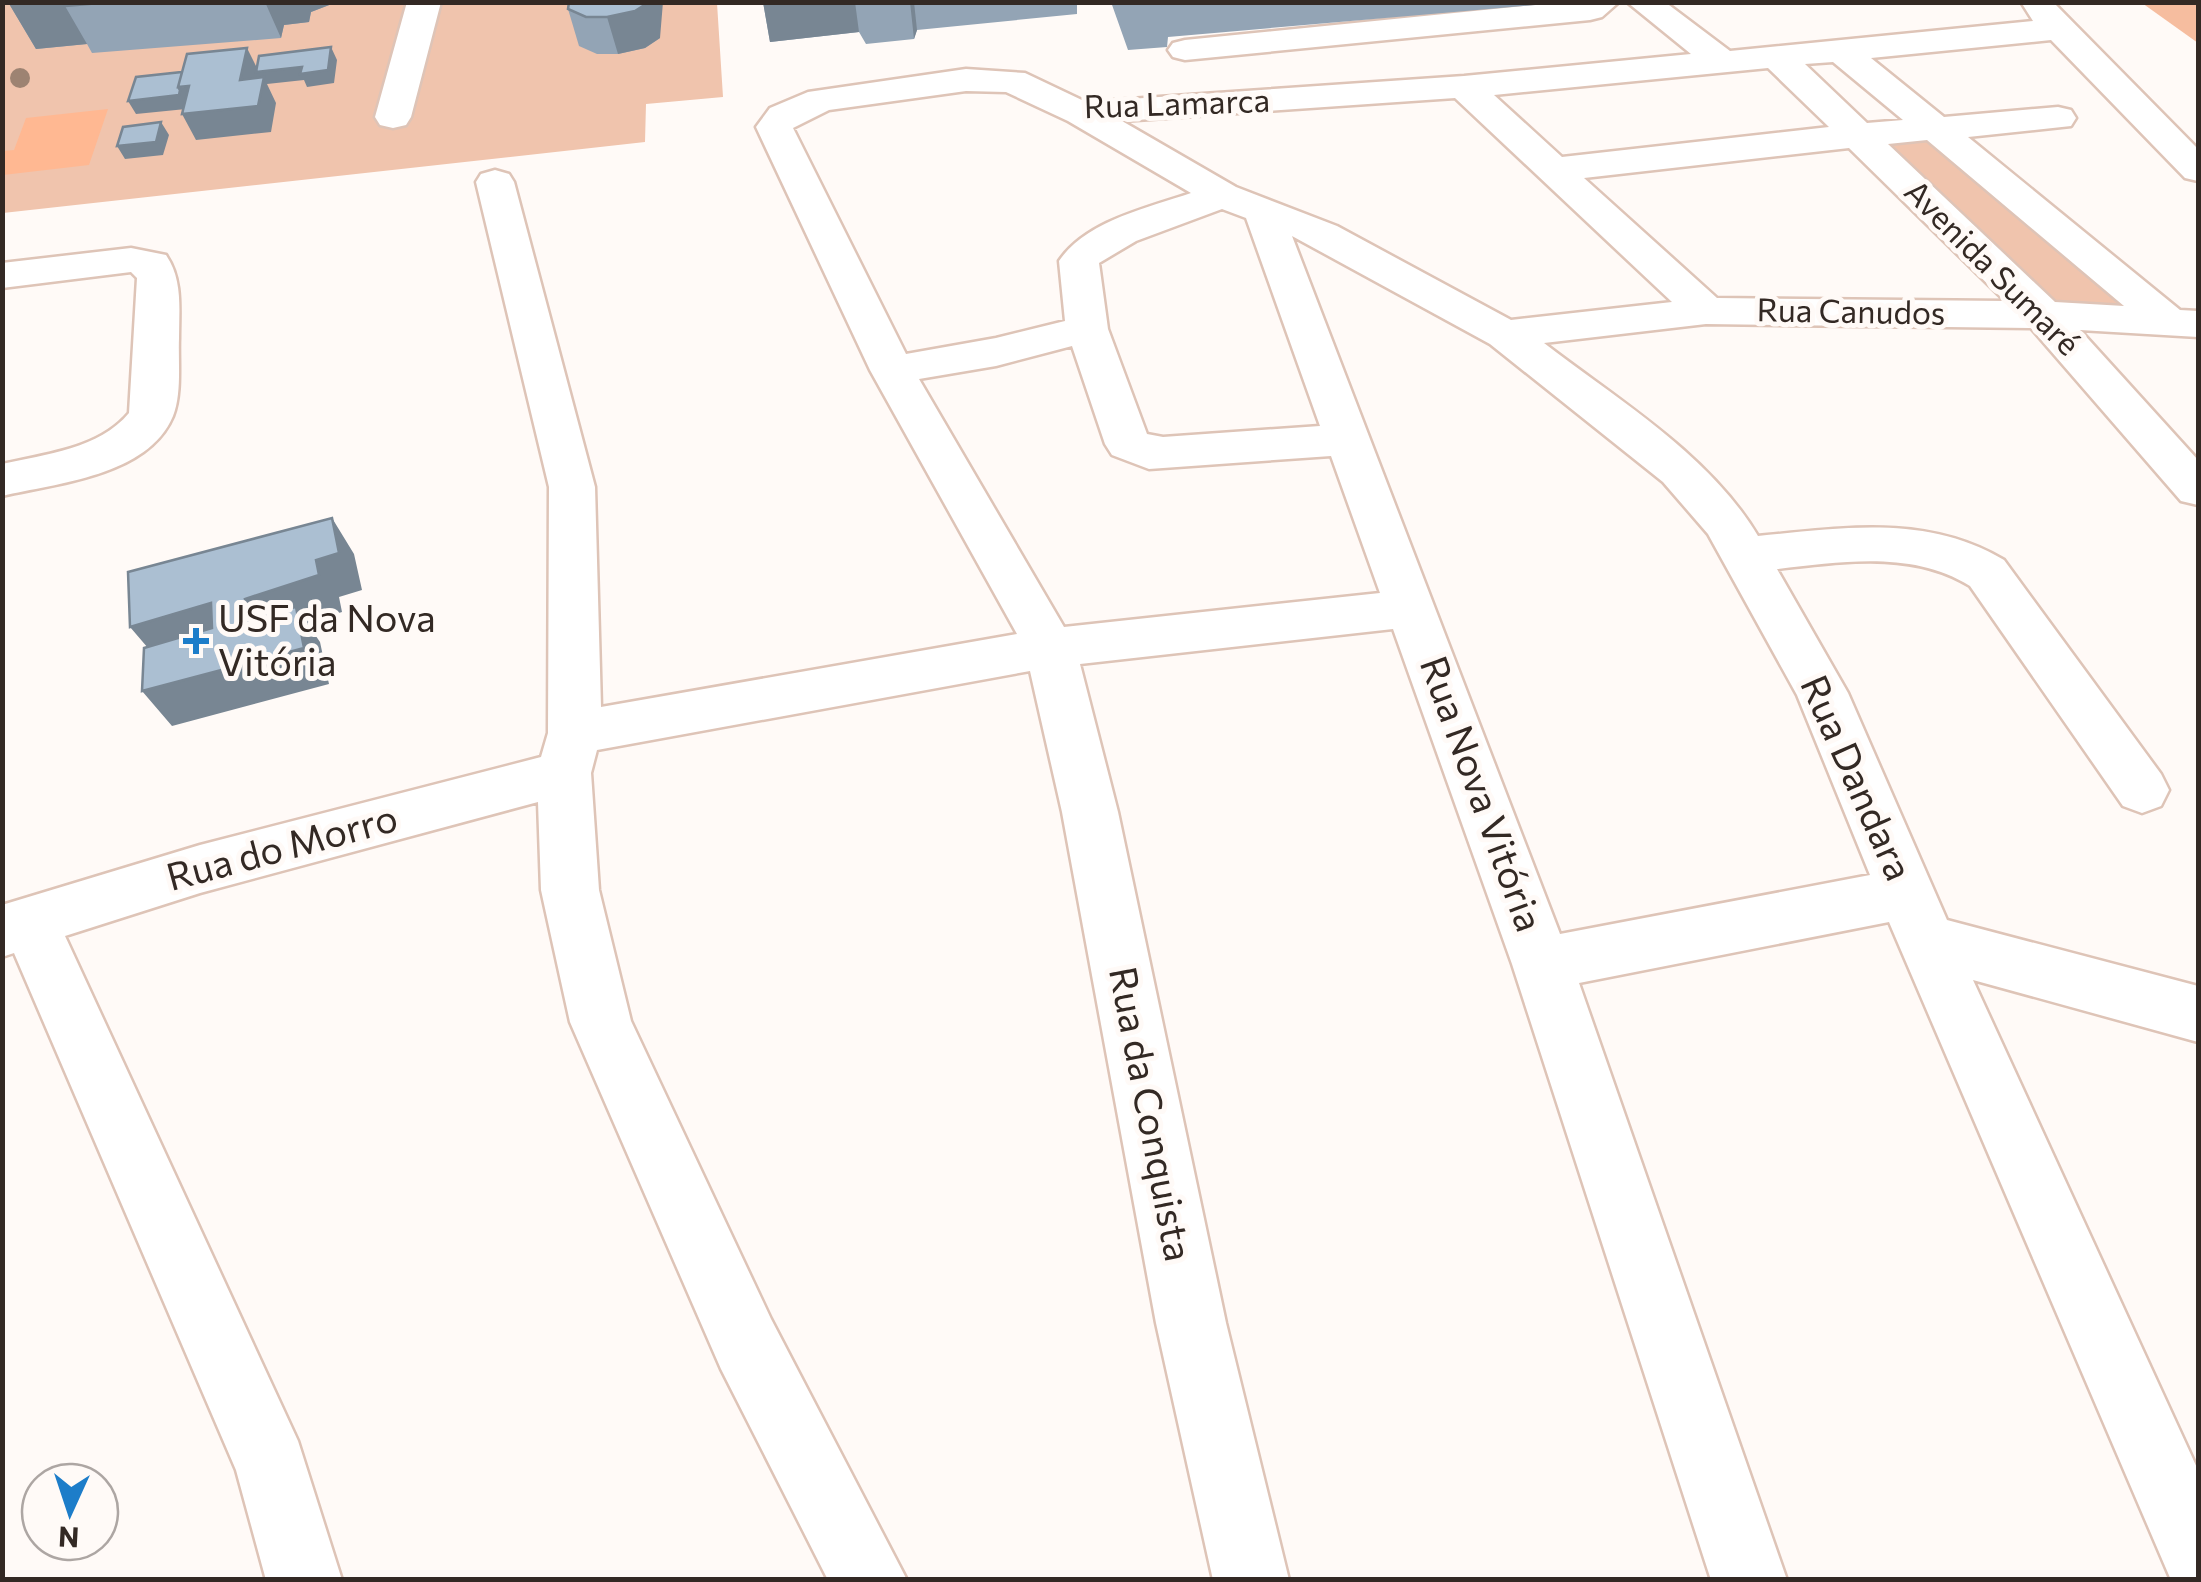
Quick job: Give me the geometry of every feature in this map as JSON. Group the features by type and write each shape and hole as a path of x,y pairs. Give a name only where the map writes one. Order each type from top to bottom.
{"street":[{"path":"393,116 424,2"},
{"path":"1185,50 1590,10 1603,2"},
{"path":"1644,2 1720,60"},
{"path":"2034,2 2198,170"},
{"name":"Rua Lamarca","path":"1050,648 892,370 774,127 783,116 821,100 993,79 1036,90 1081,113 1464,87 2062,28"},
{"path":"1838,48 2042,218 2184,323"},
{"name":"Avenida Sumaré","path":"1776,56 2044,315 2198,489"},
{"path":"1464,87 1706,310"},
{"path":"1081,113 1243,204"},
{"path":"1550,170 1861,135 2058,118"},
{"path":"496,182 572,487 570,890 601,1022 746,1344 869,1580"},
{"path":"1243,204 1083,253 1078,274 1088,329 1128,444 1136,449 1182,452 1346,440"},
{"name":"Rua Dandara","path":"1243,204 1323,234 1505,334 1679,471 1726,523 1822,693 2198,1554"},
{"name":"Rua Nova Vitória","path":"1243,204 1346,440 1412,608 1542,964 1749,1580"},
{"path":"1960,232 2042,218"},
{"path":"2,276 131,260 152,264 158,278 152,414 132,439 88,458 2,480"},
{"name":"Rua Canudos","path":"1505,334 1706,310 2044,315 2184,323"},
{"path":"892,370 996,352 1088,329"},
{"path":"1744,555 1904,544 1942,550 1974,562 1987,573 2142,790"},
{"name":"Rua do Morro","path":"16,927 569,753 1050,648 1412,608"},
{"name":"Rua da Conquista","path":"1050,648 1090,812 1191,1323 1251,1580"},
{"path":"1542,964 1917,917 2198,1014"},
{"path":"16,927 272,1466 304,1580"}],"shaded area":[{"path":"2,3 717,3 723,97 646,104 645,142 3,213"},
{"path":"2142,3 2198,3 2198,43"},
{"path":"108,109 89,165 3,175 3,151 14,150 26,118"},
{"path":"1928,135 2122,304 2048,304 1879,140"}],"building":[{"path":"67,2 111,2 65,6"},
{"path":"569,2 649,2 635,11 586,17 568,9"},
{"path":"331,47 328,70 300,74 302,67 256,72 259,56"},
{"path":"247,48 240,80 264,77 258,106 182,114 189,86 178,87 187,54"},
{"path":"182,72 179,95 128,101 136,77"},
{"path":"161,122 156,142 117,146 123,127"},
{"path":"332,518 339,553 316,560 319,575 245,599 251,616 296,607 304,648 142,691 144,648 212,628 211,603 130,627 128,572"}],"place":[{"name":"USF da Nova Vitória","path":"196,641"}]}
